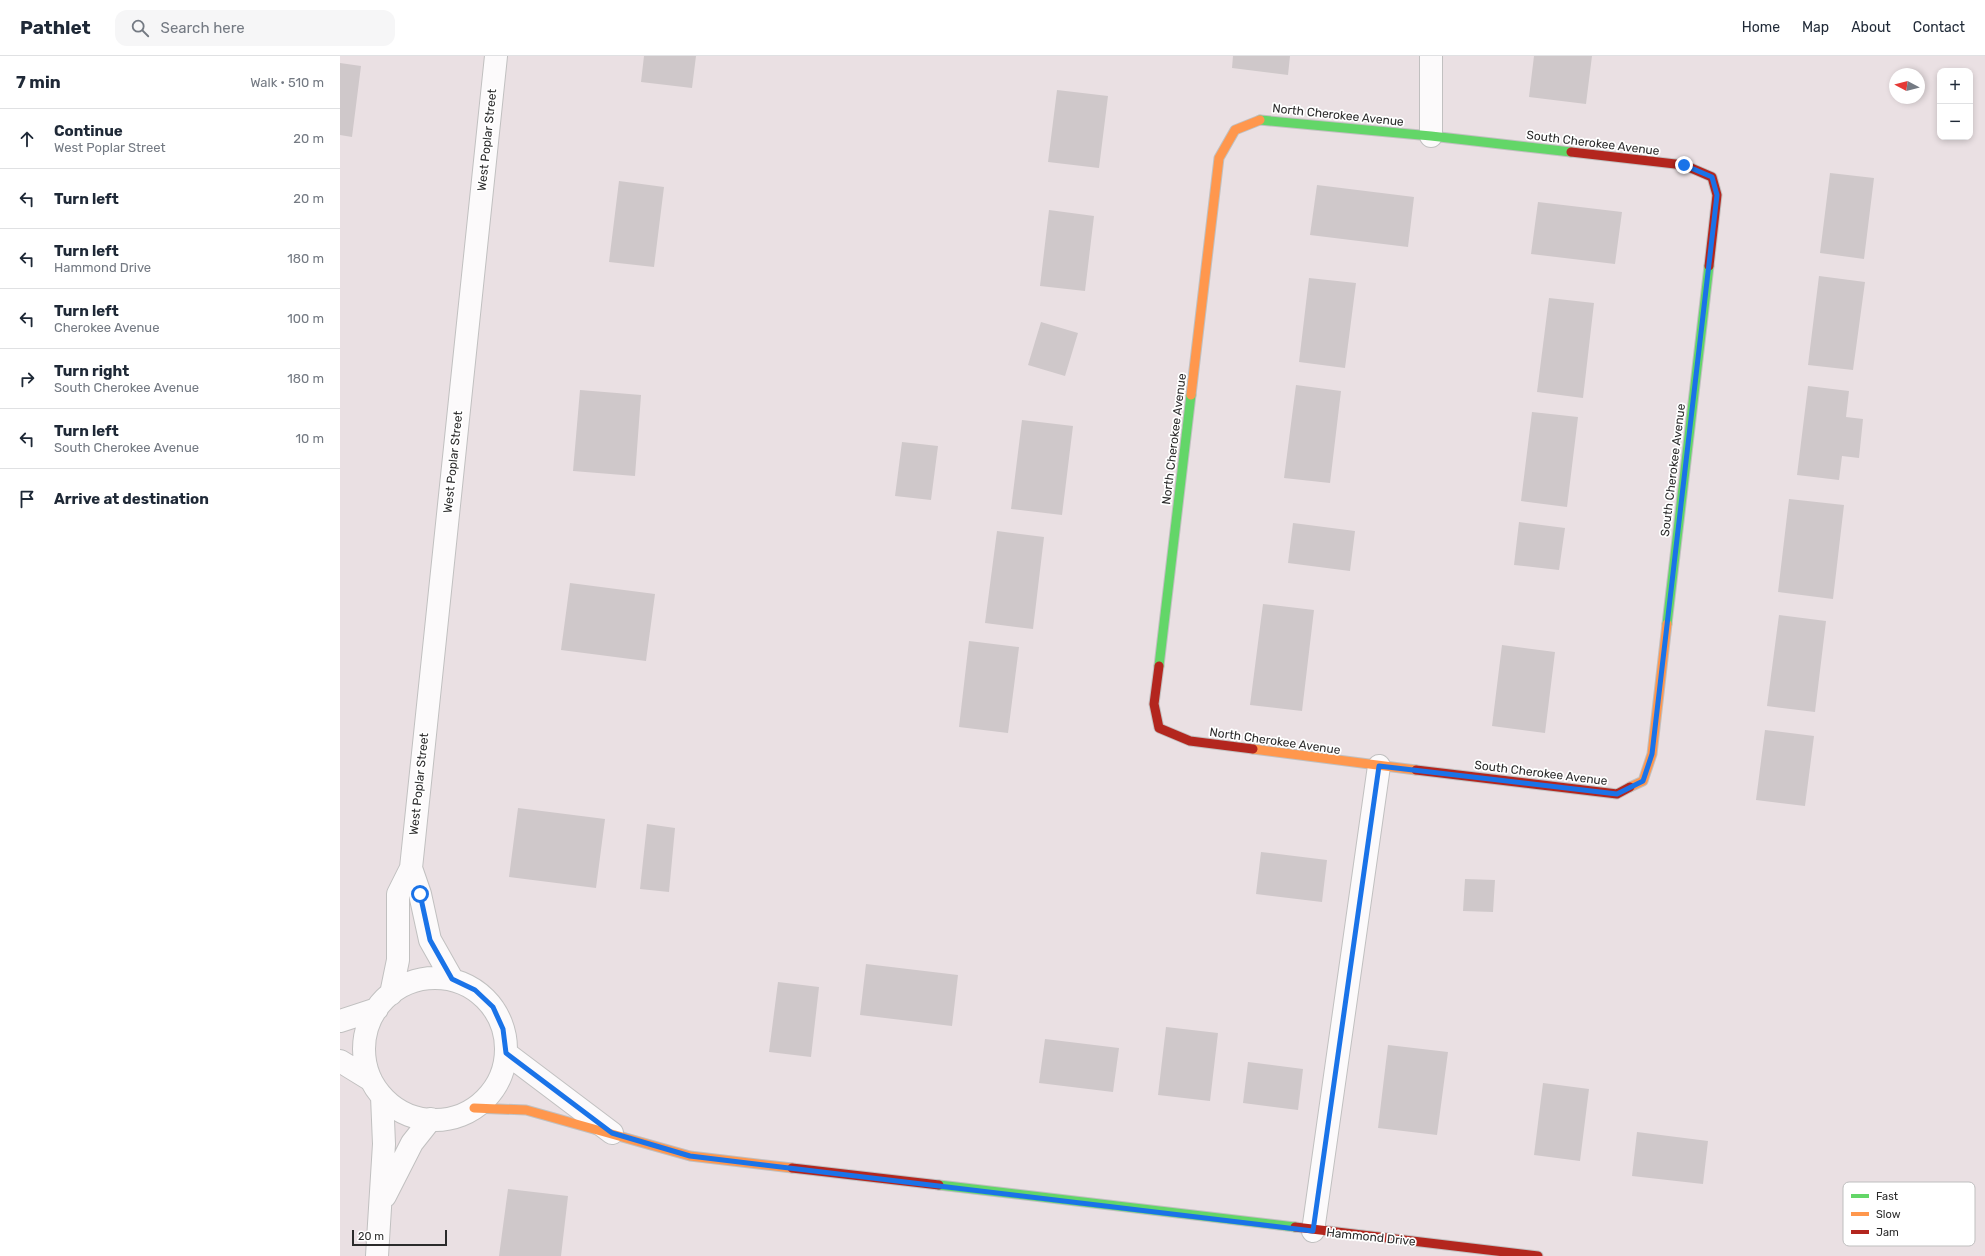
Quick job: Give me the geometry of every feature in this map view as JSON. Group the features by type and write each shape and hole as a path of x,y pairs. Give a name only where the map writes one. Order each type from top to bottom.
{"street":[{"name":"West Poplar Street","path":"384,1001 398,960 398,894 411,868 496,56"},
{"path":"1431,56 1431,136"},
{"name":"North Cherokee Avenue","path":"1379,766 1190,742 1159,728 1154,704 1219,158 1236,130 1260,120 1431,136"},
{"name":"South Cherokee Avenue","path":"1379,766 1617,794 1643,781 1652,754 1717,195 1712,177 1684,165 1431,136"},
{"path":"1313,1231 1379,766"},
{"name":"West Poplar Street","path":"411,868 420,894 430,940 452,979"},
{"path":"340,1061 376,1088 398,1109 416,1118 431,1119 456,1117 474,1108 489,1095 500,1077 506,1053 503,1029 493,1007 475,990 452,979 428,978 405,984 384,1001 371,1017 364,1040 365,1061 376,1088 384,1144 377,1256"},
{"path":"340,1021 384,1001"},
{"name":"Hammond Drive","path":"506,1053 612,1133"},
{"name":"Hammond Drive","path":"474,1108 526,1110 690,1156 1313,1231 1538,1256"},
{"path":"381,1203 412,1143 431,1119"}],"building":[{"path":"644,56 696,56 692,88 641,82"},
{"path":"1233,56 1290,56 1288,75 1232,68"},
{"path":"1534,56 1592,56 1586,104 1529,97"},
{"path":"340,63 361,66 352,137 340,135"},
{"path":"1057,90 1108,96 1099,168 1048,162"},
{"path":"1830,173 1874,178 1864,259 1820,253"},
{"path":"619,181 664,187 654,267 609,262"},
{"path":"1317,185 1414,197 1408,247 1310,235"},
{"path":"1538,202 1622,212 1615,264 1531,254"},
{"path":"1049,210 1094,216 1085,291 1040,286"},
{"path":"1819,276 1865,282 1853,370 1808,365"},
{"path":"1309,278 1356,283 1345,368 1299,362"},
{"path":"1549,298 1594,303 1583,398 1537,392"},
{"path":"1041,322 1078,333 1065,376 1028,365"},
{"path":"1296,385 1341,391 1330,483 1284,478"},
{"path":"1808,386 1849,391 1846,417 1863,419 1859,458 1842,456 1839,480 1797,475"},
{"path":"580,390 641,395 635,476 573,471"},
{"path":"1532,412 1578,417 1567,507 1521,501"},
{"path":"1022,420 1073,426 1062,515 1011,509"},
{"path":"902,442 938,446 931,500 895,496"},
{"path":"1789,499 1844,505 1833,599 1778,592"},
{"path":"1519,522 1565,528 1559,570 1514,565"},
{"path":"1293,523 1355,531 1350,571 1288,563"},
{"path":"997,531 1044,537 1033,629 985,623"},
{"path":"570,583 655,594 646,661 561,650"},
{"path":"1263,604 1314,610 1302,711 1250,705"},
{"path":"1779,615 1826,621 1815,712 1767,706"},
{"path":"969,641 1019,647 1008,733 959,727"},
{"path":"1502,645 1555,652 1545,733 1492,726"},
{"path":"1765,730 1814,736 1805,806 1756,800"},
{"path":"518,808 605,819 596,888 509,877"},
{"path":"647,824 675,828 669,892 640,889"},
{"path":"1261,852 1327,860 1322,902 1256,894"},
{"path":"1465,879 1495,880 1493,912 1463,911"},
{"path":"866,964 958,975 952,1026 860,1015"},
{"path":"778,982 819,987 811,1057 769,1052"},
{"path":"1166,1027 1218,1033 1210,1101 1158,1095"},
{"path":"1045,1039 1119,1048 1113,1092 1039,1083"},
{"path":"1388,1045 1448,1052 1437,1135 1378,1128"},
{"path":"1248,1062 1303,1069 1298,1110 1243,1103"},
{"path":"1543,1083 1589,1089 1580,1161 1534,1155"},
{"path":"1637,1132 1708,1141 1703,1184 1632,1176"},
{"path":"508,1189 568,1196 561,1256 499,1256"}],"traffic: fast":[{"path":"1260,120 1431,136 1571,152"},
{"path":"1667,624 1709,266"},
{"path":"1159,666 1191,395"},
{"path":"939,1185 1295,1227"}],"traffic: slow":[{"path":"1191,395 1219,158 1235,130 1260,120"},
{"path":"1630,787 1643,781 1652,754 1667,624"},
{"path":"1253,749 1416,770"},
{"path":"474,1108 526,1110 690,1156 792,1168"}],"traffic: jam":[{"path":"1571,152 1684,165 1712,177 1717,195 1709,266"},
{"path":"1159,666 1154,704 1159,728 1190,741 1253,749"},
{"path":"1416,770 1617,794 1630,787"},
{"path":"792,1168 939,1185"},
{"path":"1295,1227 1538,1256"}],"route":[{"path":"420,894 430,940 452,979 475,990 493,1007 503,1029 506,1053 612,1133 690,1156 1313,1231 1379,766 1617,794 1643,781 1652,754 1717,195 1712,177 1684,165"}]}
